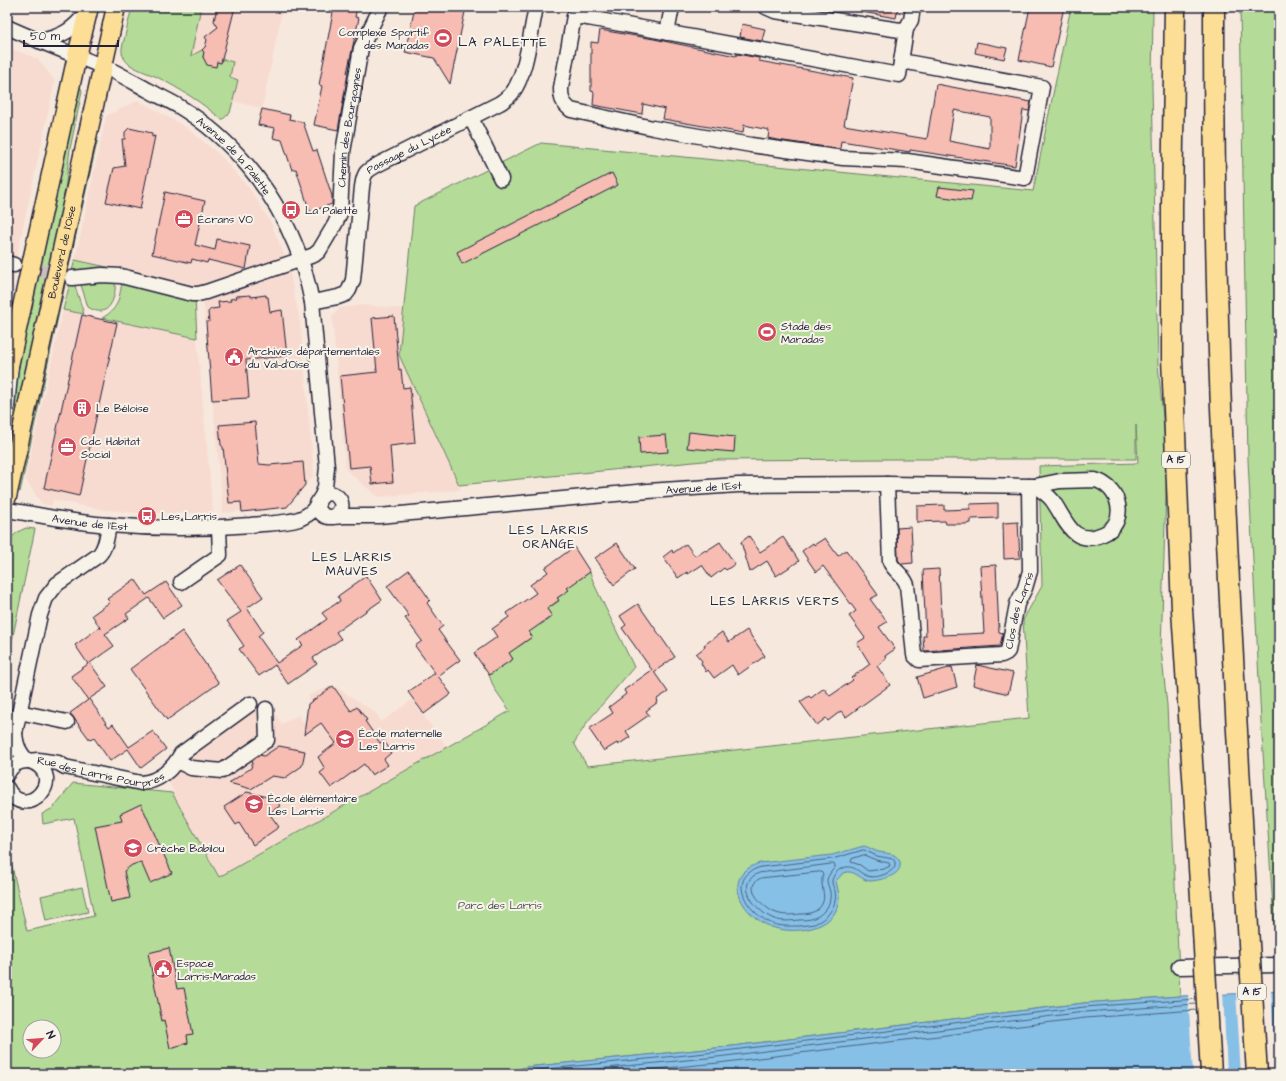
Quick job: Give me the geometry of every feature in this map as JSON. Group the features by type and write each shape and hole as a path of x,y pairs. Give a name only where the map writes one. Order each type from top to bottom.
{"highway":[{"name":"A 15","path":"1175,7 1172,207 1172,358 1182,610 1211,1074"},
{"name":"A 15","path":"1214,7 1214,125 1219,354 1230,612 1257,1074"}],"main road":[{"name":"Boulevard de l'Oise","path":"7,498 116,7"},
{"path":"7,375 77,56 89,9"}],"street":[{"name":"Chemin des Bourgognes","path":"72,278 102,275 120,276 192,294 198,294 301,260 318,252 340,213 343,152 361,48 381,7"},
{"name":"Passage du Lycée","path":"312,302 343,296 349,290 353,280 363,177 366,172 507,99 515,89 524,65 536,7"},
{"path":"667,33 672,7"},
{"path":"766,7 775,11 878,27 900,30 906,29"},
{"path":"901,61 1042,87 1025,178 907,161 843,158 653,128 571,110 564,105 561,97 561,88 574,16 589,13 667,33 899,75 901,61 906,29 911,20 913,7"},
{"path":"39,41 64,34 79,22 89,9"},
{"name":"Avenue de la Palette","path":"7,27 122,76 180,107 215,132 236,152 272,199 296,244 312,302 327,467 333,490 329,498 317,507 320,513 326,517 331,517"},
{"path":"470,118 501,179"},
{"path":"7,407 13,346"},
{"name":"Avenue de l'Est","path":"7,510 109,525 219,528 293,520 308,522 331,517 374,516 700,487 771,484 1032,486 1060,481 1096,480 1101,482 1110,490 1118,500 1118,514 1115,524 1109,531 1097,536 1078,536 1069,528 1049,497 1032,486"},
{"name":"Clos des Larris","path":"887,484 890,562 906,584 914,655 919,660 1002,655 1008,651 1017,604 1025,588 1030,572 1032,486"},
{"path":"329,498 341,506 341,509 336,515 331,517"},
{"name":"Avenue de l'Est","path":"293,520 310,513 329,498 359,512 374,516"},
{"name":"Rue des Larris Pourpres","path":"109,525 102,552 56,584 46,598 40,616 15,734 19,751 29,761 38,760 58,763 65,767 141,783 148,782 157,779 177,761 181,754 250,704"},
{"path":"181,582 220,555 219,528"},
{"path":"177,761 191,768 222,771 267,740 266,709"},
{"path":"19,712 67,722"},
{"path":"7,754 8,748 15,734"},
{"path":"7,774 14,764 29,761 39,766 43,770 46,784"},
{"path":"7,788 16,799 26,801 36,799 42,793 53,772 65,767"},
{"path":"1179,967 1279,965"}],"shaded area":[{"path":"138,7 283,7 262,109 233,101 230,113"},
{"path":"7,47 38,59 55,81 16,260 7,258 7,85 9,79 7,76"},
{"path":"138,100 184,126 219,154 249,188 270,221 286,259 202,288 75,260 106,116"},
{"path":"289,269 300,321 314,475 287,507 223,513 203,298"},
{"path":"7,270 15,272 7,309"},
{"path":"364,305 404,309 399,356 460,490 378,497 346,470 332,316 339,308"},
{"path":"63,310 197,338 213,513 138,513 106,510 53,500 52,506 42,504 25,479"},
{"path":"333,685 376,713 381,722 412,700 447,747 450,778 219,894 168,780 181,771 178,767 182,760 266,701 282,724 298,715 305,724 309,695"}],"green space":[{"path":"132,7 201,7 191,56 202,50 204,52 203,58 221,63 222,59 233,62 230,77 238,80 230,113 222,120 183,91 135,67 125,60 122,53 122,48"},
{"name":"Parc des Larris","path":"1071,7 1153,7 1152,86 1158,363 1167,462 1161,649 1167,705 1180,996 1084,1003 716,1048 526,1067 501,1074 7,1074 7,845 27,931 94,916 74,818 43,824 42,814 53,808 73,783 172,793 219,877 510,711 494,688 489,675 512,659 507,651 521,645 532,637 527,630 539,623 540,625 552,617 547,609 559,601 557,598 568,590 566,585 578,580 590,572 594,584 634,667 588,721 574,743 587,766 1029,718 1023,620 1042,586 1039,466 1138,463 1136,425 1136,459 714,460 459,485 399,355 414,206 541,143 1033,191"},
{"path":"1240,7 1279,7 1279,460 1273,468 1279,523 1277,589 1279,599 1279,956 1276,956 1261,721 1248,460"},
{"path":"80,86 82,91 70,149 62,215 7,462 7,435 19,349 77,90"},
{"path":"94,132 98,138 20,492 17,488"},
{"path":"75,260 193,286 193,288 71,274"},
{"path":"115,280 115,293 113,300 106,309 95,311 88,307 80,282"},
{"path":"122,282 195,297 197,338 102,318 115,307 120,294"},
{"path":"70,283 75,286 84,314 63,310"},
{"path":"26,528 35,529 7,665 7,552 12,537"},
{"path":"82,887 88,912 46,921 41,896"}],"water":[{"path":"864,846 895,856 900,862 898,871 895,874 880,880 871,881 851,872 843,873 836,881 839,897 837,908 832,916 816,927 785,930 767,925 749,912 739,894 738,884 741,876 748,869 760,863 832,855"},
{"path":"1279,991 1279,1074 501,1074 526,1067 716,1048 1084,1003"}],"pier":[{"path":"1271,990 1276,1074 1241,1074 1236,992"},
{"path":"1223,992 1227,1074 1193,1074 1188,993"}],"building":[{"path":"217,7 235,7 221,63 217,62 216,67 207,65 203,57 204,52 202,50 205,47 207,40 205,37 218,27 214,21"},
{"path":"334,7 357,7 355,17 359,18 347,73 338,130 314,125 322,86 319,85"},
{"name":"Complexe Sportif des Maradas","path":"415,7 466,7 450,84 434,58 405,52"},
{"path":"863,7 898,7 896,18 862,12"},
{"path":"1030,7 1064,7 1051,67 1019,60"},
{"path":"742,24 765,29 762,41 740,37"},
{"path":"600,30 654,39 736,56 737,54 759,58 759,61 853,78 844,125 927,139 936,84 1031,102 1029,111 1023,110 1015,166 841,141 840,149 768,138 769,130 744,125 743,133 663,119 665,109 643,104 642,114 593,105 594,92 591,91 591,42 598,43","holes":["954,110 990,117 990,149 949,141"]},
{"path":"977,42 1007,48 1004,59 975,53"},
{"path":"262,109 290,115 289,119 303,122 313,151 317,150 332,196 332,204 310,212 296,169 292,170 282,140 273,138 275,128 258,125"},
{"path":"129,128 152,133 152,137 155,136 140,209 106,202 114,168 125,166 122,139 125,139 125,132"},
{"path":"612,173 618,185 462,264 457,252"},
{"path":"939,187 973,191 971,201 937,196"},
{"path":"165,192 205,201 195,245 215,250 217,239 250,246 246,269 208,260 207,263 192,259 191,263 152,254"},
{"path":"251,295 251,297 266,295 266,297 268,297 270,312 282,310 287,356 246,360 249,398 212,400 206,322 209,322 208,312 211,309 219,308 218,302 231,301 230,299 237,298 236,296"},
{"name":"Le Béloise","path":"82,315 117,323 79,496 44,488"},
{"path":"394,316 399,370 401,369 403,388 410,387 415,443 390,446 393,482 372,484 370,466 349,468 340,376 377,372 372,318"},
{"path":"255,422 259,464 269,465 303,462 305,485 287,507 242,512 241,502 229,503 219,425"},
{"path":"689,432 735,437 734,452 687,448"},
{"path":"666,435 668,452 640,454 639,437"},
{"path":"998,503 998,518 971,519 971,523 965,524 946,524 945,521 917,522 917,506 944,505 944,510 970,509 970,504"},
{"path":"1018,522 1020,558 1004,559 1003,523"},
{"path":"911,527 913,563 902,564 898,560 897,528"},
{"path":"749,536 760,552 783,537 799,561 776,576 767,561 750,572 741,542"},
{"path":"825,538 838,556 846,550 878,595 870,599 887,622 879,627 895,649 885,656 886,659 877,666 890,685 846,717 841,711 828,721 826,718 817,725 800,702 809,696 811,698 824,688 830,696 853,680 851,678 870,664 857,643 865,638 849,616 856,611 823,566 816,572 802,551 813,543 814,545"},
{"path":"720,542 735,564 726,570 724,568 711,578 702,565 688,574 687,572 678,578 663,557 672,550 673,553 686,544 695,556"},
{"path":"617,543 635,569 614,585 595,558"},
{"path":"574,547 590,572 567,588 569,590 557,598 559,600 547,609 552,616 529,632 532,637 509,653 513,659 489,675 474,653 497,637 492,629 509,617 507,613 536,593 530,585 548,572 545,568"},
{"path":"240,565 263,597 247,608 263,632 258,636 277,663 303,645 298,640 327,619 322,613 340,601 338,596 366,576 382,600 336,632 341,639 313,658 317,664 288,684 275,665 259,676 239,649 244,646 227,621 241,612 217,580"},
{"path":"996,565 999,632 1003,633 1000,646 924,651 923,636 926,636 923,570 939,569 942,635 984,633 980,566"},
{"path":"409,570 430,600 427,603 443,626 438,630 460,660 438,676 451,694 424,714 408,692 435,673 415,646 422,641 405,618 409,616 387,586"},
{"path":"135,579 146,595 166,582 182,605 163,618 149,598 126,614 129,618 105,634 114,646 90,663 107,687 89,699 109,727 113,724 129,747 153,731 166,749 141,768 128,749 110,761 94,738 90,740 70,713 88,700 71,676 88,664 75,645 100,627 92,615 110,602 107,599"},
{"path":"638,604 675,657 654,672 668,692 657,699 658,702 646,711 649,715 626,731 630,737 618,745 617,743 604,751 589,729 613,713 609,707 626,694 624,690 652,670 622,628 626,625 620,616"},
{"path":"747,630 765,656 738,675 732,665 714,678 708,670 706,672 701,663 702,661 696,654 705,647 704,645 722,632 729,642"},
{"path":"182,631 219,683 167,720 130,669"},
{"path":"977,665 1013,673 1008,694 973,685"},
{"path":"952,667 957,687 923,698 917,677"},
{"path":"333,686 351,711 357,707 367,720 365,721 380,743 384,741 392,752 384,759 388,765 372,775 364,764 331,788 320,773 325,769 318,757 336,743 321,723 304,735 308,704"},
{"path":"279,746 305,751 302,766 285,778 272,776 251,789 229,783 251,768 253,760 260,755 264,756"},
{"path":"247,792 276,799 280,806 269,813 279,827 253,845 239,823 236,825 224,807"},
{"path":"141,804 172,873 150,883 141,862 132,865 124,871 130,898 111,902 95,826 122,821 120,814"},
{"path":"169,948 177,989 184,988 193,1034 187,1035 188,1043 170,1048 164,1020 162,1021 148,953"}],"tunnel":[{"path":"14,265 66,276"}],"place":[{"name":"Complexe Sportif des Maradas","path":"443,38"},
{"name":"La Palette","path":"291,210"},
{"name":"Écrans VO","path":"184,219"},
{"name":"Stade des Maradas","path":"767,332"},
{"name":"Archives départementales du Val-d'Oise","path":"234,357"},
{"name":"Le Béloise","path":"82,408"},
{"name":"Cdc Habitat Social","path":"67,447"},
{"name":"Les Larris","path":"147,516"},
{"name":"École maternelle Les Larris","path":"345,739"},
{"name":"École élémentaire Les Larris","path":"254,804"},
{"name":"Crèche Babilou","path":"133,848"},
{"name":"Espace Larris-Maradas","path":"163,969"}],"district":[{"name":"LA PALETTE","path":"503,42"},
{"name":"LES LARRIS ORANGE","path":"549,537"},
{"name":"LES LARRIS MAUVES","path":"352,564"},
{"name":"LES LARRIS VERTS","path":"775,601"}]}
